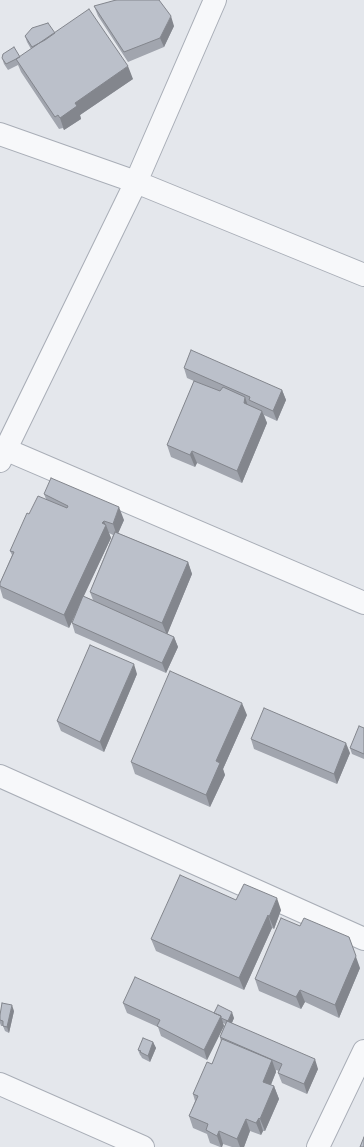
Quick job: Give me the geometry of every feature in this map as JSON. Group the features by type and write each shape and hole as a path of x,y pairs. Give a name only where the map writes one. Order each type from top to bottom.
{"street":[{"path":"215,0 136,182 2,453 364,603"},
{"path":"0,134 136,182 364,275"},
{"path":"0,776 364,939"},
{"path":"318,1147 364,1051"},
{"path":"0,1084 143,1147"}],"building":[{"path":"116,0 159,0 171,16 160,38 124,52 94,6"},
{"path":"89,9 128,66 75,103 77,106 60,118 58,115 55,117 16,59"},
{"path":"48,23 55,33 32,47 25,36 32,28"},
{"path":"14,47 20,57 6,64 2,58 3,54"},
{"path":"191,350 282,390 273,411 249,400 250,397 184,368"},
{"path":"194,381 220,391 223,387 245,397 244,403 262,411 237,471 192,451 190,455 167,445"},
{"path":"51,478 119,507 113,524 104,521 102,523 106,525 64,615 0,586 14,552 10,551 27,513 29,514 38,496 67,508 68,506 44,494"},
{"path":"115,532 188,562 162,623 90,592"},
{"path":"83,596 174,637 162,663 72,623"},
{"path":"90,645 134,664 100,742 57,721"},
{"path":"170,671 242,703 216,761 220,763 206,795 131,762"},
{"path":"264,708 346,743 334,774 251,739"},
{"path":"359,726 364,728 364,754 350,748"},
{"path":"180,875 236,900 244,884 277,898 239,978 151,939"},
{"path":"281,918 300,926 304,918 349,937 356,956 335,1005 300,990 296,997 255,979"},
{"path":"135,977 221,1016 204,1050 157,1026 160,1020 123,1003"},
{"path":"2,1003 12,1005 7,1027 3,1026 3,1021 0,1020"},
{"path":"218,1005 232,1012 228,1021 214,1013"},
{"path":"227,1021 315,1059 304,1084 278,1073 282,1064 220,1037"},
{"path":"143,1038 153,1042 148,1056 138,1050"},
{"path":"222,1039 272,1060 263,1082 274,1086 260,1119 259,1118 256,1123 246,1119 237,1139 219,1131 217,1136 206,1130 208,1124 189,1116 198,1096 193,1094 207,1062 212,1064"},
{"path":"364,1137 364,1147 360,1147"}]}
